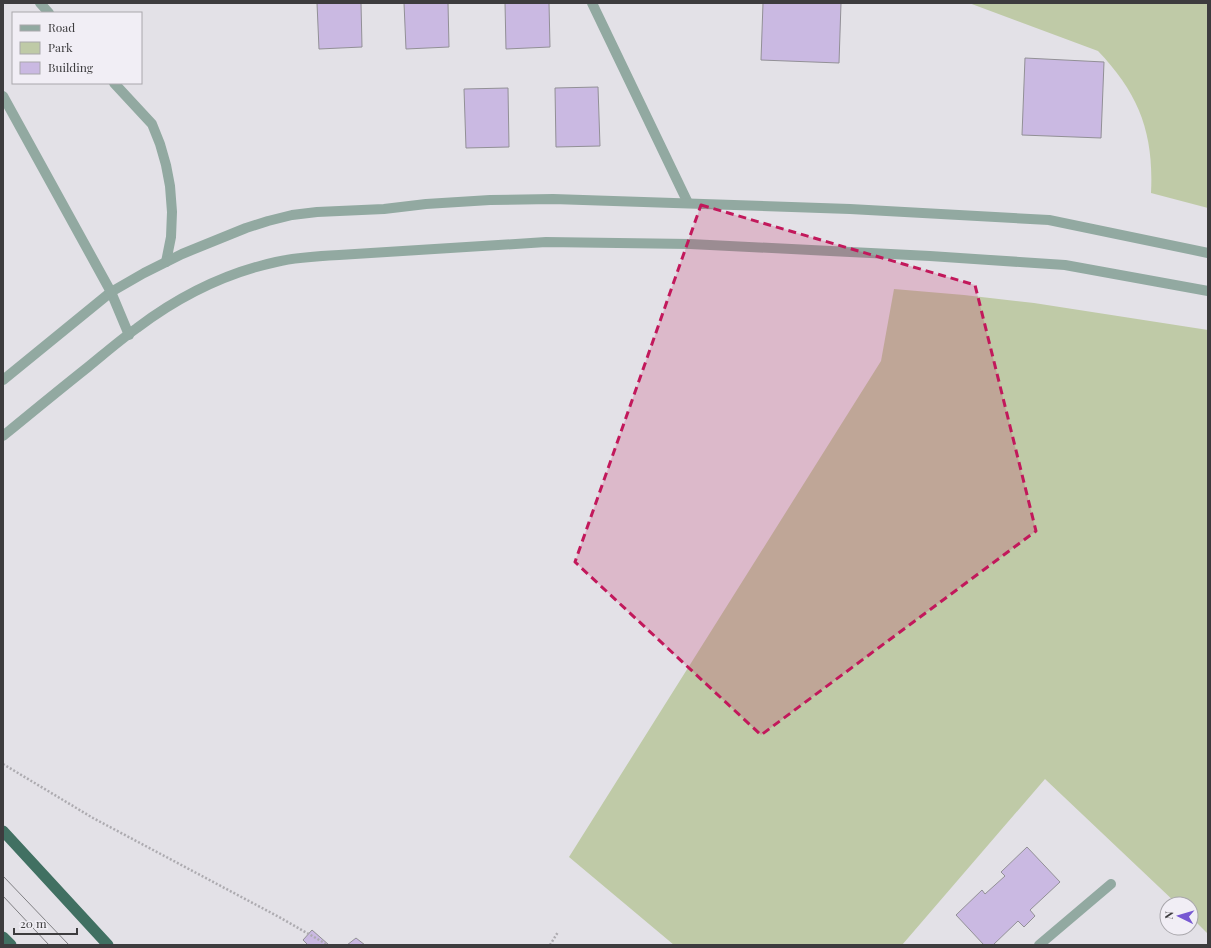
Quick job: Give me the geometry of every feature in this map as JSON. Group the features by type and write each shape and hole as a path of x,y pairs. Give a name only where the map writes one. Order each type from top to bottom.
{"highway":[{"path":"3,831 108,945"},
{"path":"3,937 11,945"}],"street":[{"path":"40,3 48,12"},
{"path":"592,3 688,203"},
{"path":"115,84 152,124 160,144 170,186 172,212 171,237 166,262"},
{"path":"3,96 111,292 128,334"},
{"path":"3,380 111,292 144,273 246,228 292,215 490,200 553,199 850,209 1049,220 1208,253"},
{"path":"3,436 128,334 166,308 194,292 249,270 277,262 318,256 546,242 690,244 930,256 1065,265 1208,292"},
{"path":"1039,945 1111,884"}],"path":[{"path":"3,764 93,818 279,917 328,945"},
{"path":"550,945 558,932"}],"highlighted area":[{"path":"701,205 975,285 1036,531 761,735 575,562"}],"green space":[{"path":"969,3 1208,3 1208,208 1151,193 1150,152 1141,116 1134,99 1124,83 1098,51"},
{"path":"894,289 1034,303 1208,330 1208,934 1199,925 1199,896 1169,896 1045,779 902,945 674,945 569,857 881,361"}],"building":[{"path":"317,3 361,3 362,47 319,49"},
{"path":"404,3 448,3 449,47 406,49"},
{"path":"505,3 549,3 550,47 506,49"},
{"path":"763,3 841,3 839,63 761,60"},
{"path":"1025,58 1104,62 1101,138 1022,135"},
{"path":"598,87 600,146 556,147 555,88"},
{"path":"508,88 509,147 466,148 464,89"},
{"path":"1027,847 1060,882 1030,910 1035,916 1024,927 1018,921 993,945 984,945 956,915 982,890 985,894 1005,876 1001,872"},
{"path":"312,930 329,945 308,945 303,940"},
{"path":"356,938 365,945 347,945"}],"tram line":[{"path":"3,876 69,945"},
{"path":"3,896 49,945"}]}
